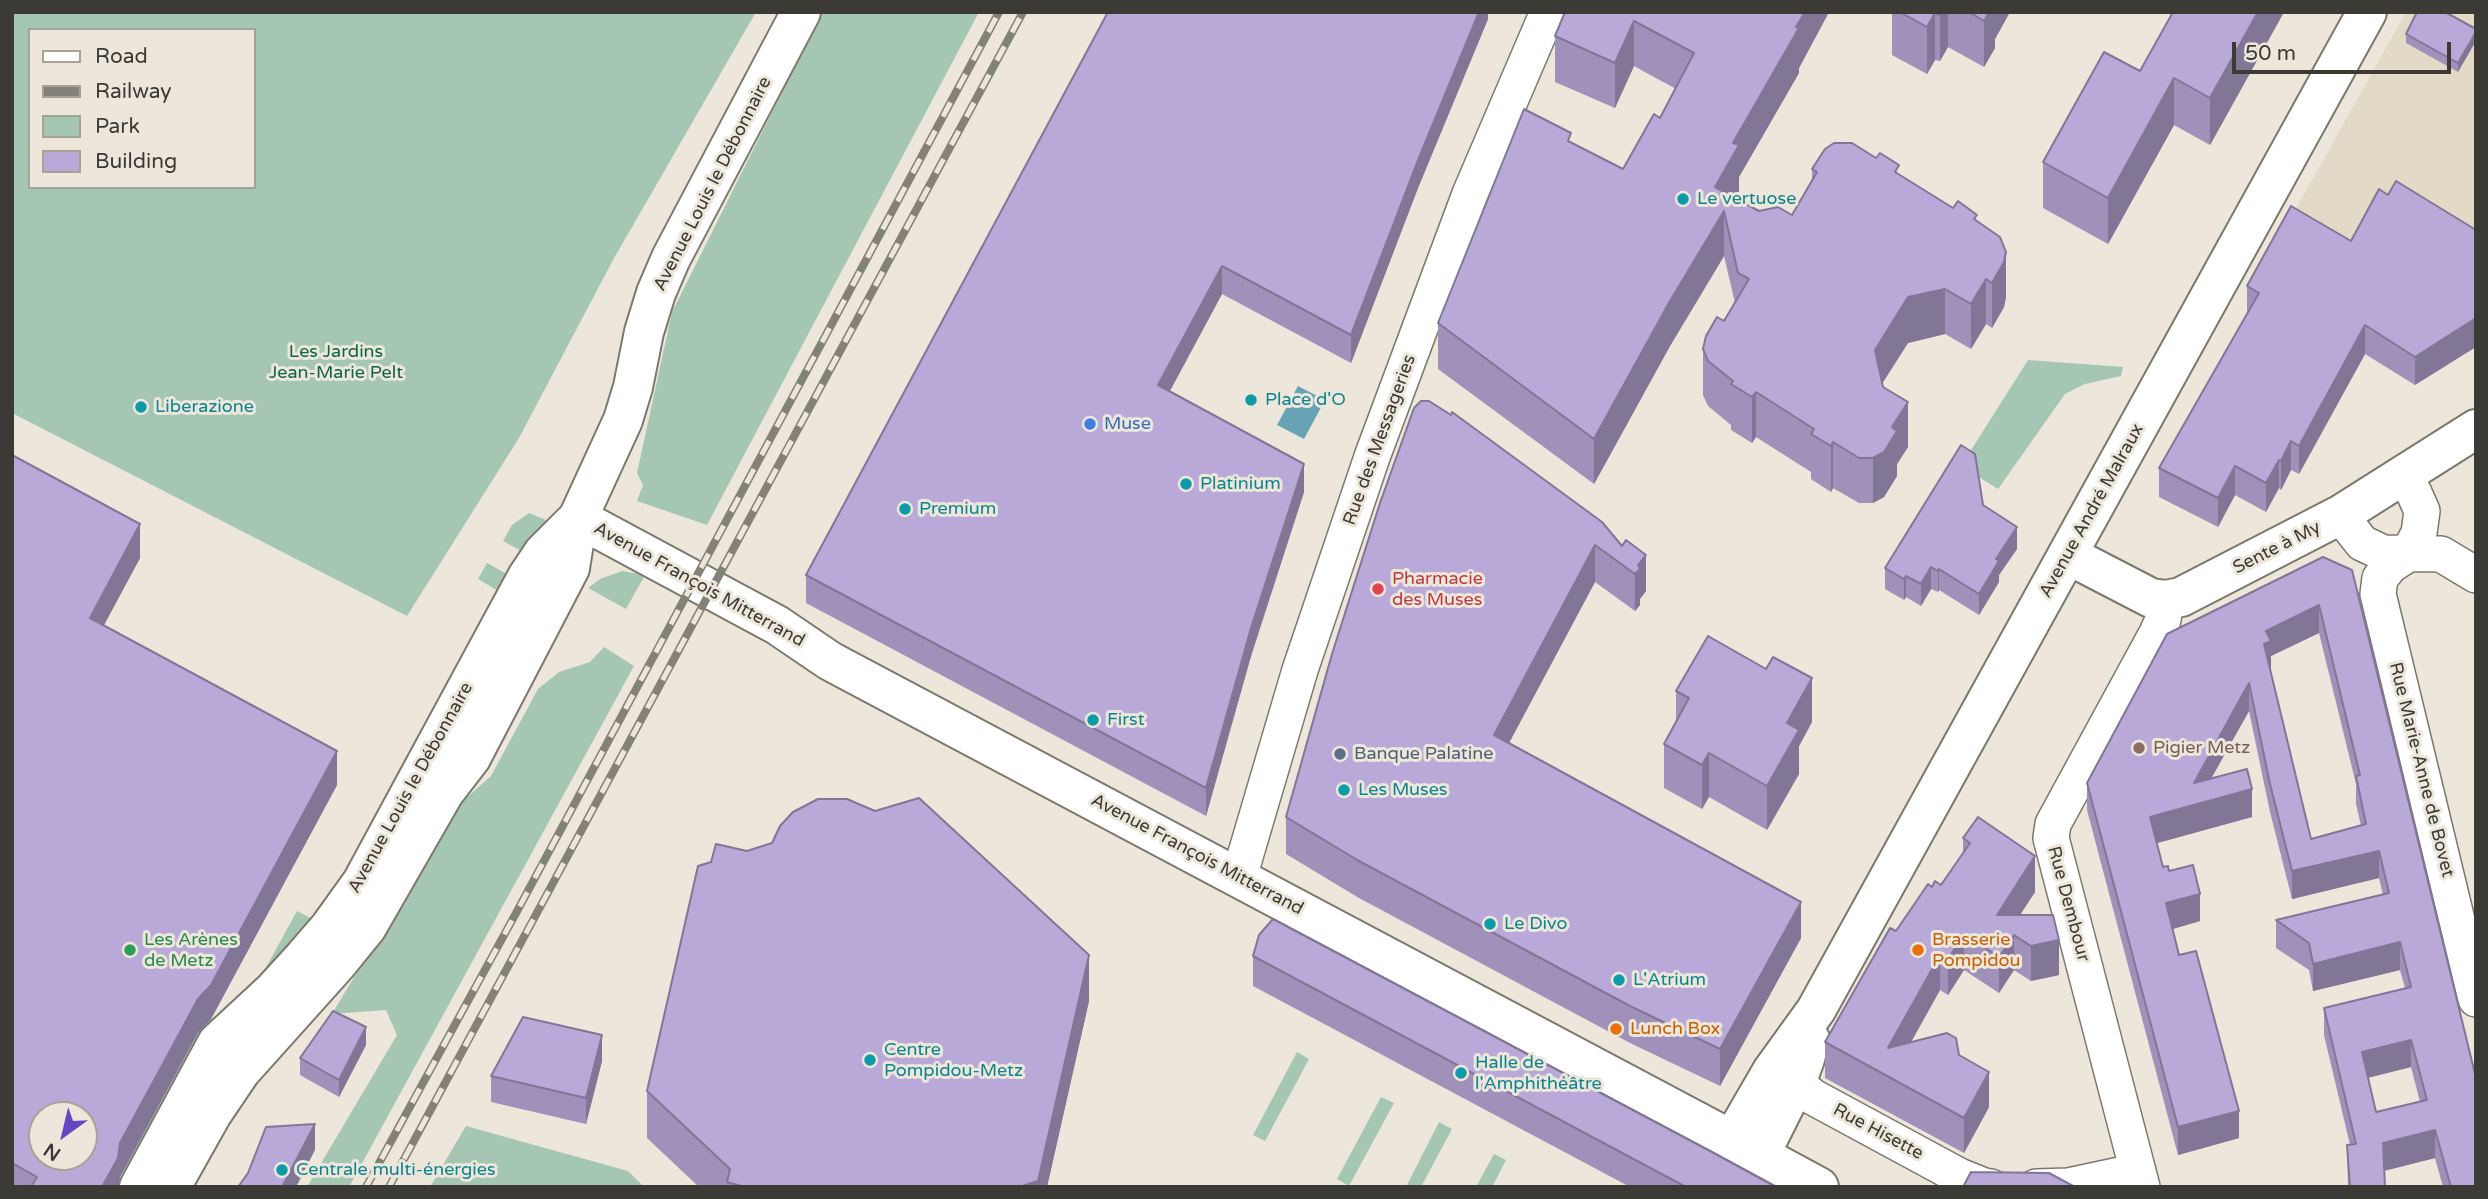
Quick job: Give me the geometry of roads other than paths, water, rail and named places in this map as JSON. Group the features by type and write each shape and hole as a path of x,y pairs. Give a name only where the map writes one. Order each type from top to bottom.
{"street":[{"name":"Avenue Louis le Débonnaire","path":"171,1187 212,1114 241,1072 367,927 444,793 471,758 570,568 578,518 623,420 644,332 671,258 801,12"},
{"name":"Rue des Messageries","path":"1239,877 1300,670 1372,457 1470,194 1548,12"},
{"name":"Avenue André Malraux","path":"1746,1148 1789,1069 1816,1010 2367,12"},
{"name":"Sente à My","path":"2165,600 2181,597 2340,515 2476,429"},
{"path":"2402,477 2414,493 2422,511 2419,533 2407,554"},
{"path":"2340,515 2362,543 2383,553 2441,554 2476,575"},
{"name":"Avenue Louis le Débonnaire","path":"139,1187 217,1043 273,991 304,957 362,882 527,577 543,553 578,518"},
{"name":"Avenue François Mitterrand","path":"578,518 777,625 830,661 1819,1187"},
{"name":"Rue Marie-Anne de Bovet","path":"2407,554 2391,565 2380,578 2378,594 2476,999"},
{"path":"2068,555 2130,589 2151,598 2165,600"},
{"name":"Rue Dembour","path":"2140,1179 2051,838 2053,824 2157,633 2163,620 2165,600"},
{"name":"Rue Hisette","path":"1789,1069 1813,1097 1947,1169 1992,1187"},
{"path":"2036,1187 2140,1179"}],"water":[{"path":"1298,386 1325,400 1304,439 1277,425"}],"railway":[{"path":"366,1187 515,915 999,12"},
{"path":"389,1187 1023,12"}],"place":[{"name":"Le vertuose","path":"1683,199"},
{"name":"Place d'O","path":"1251,400"},
{"name":"Liberazione","path":"141,407"},
{"name":"Muse","path":"1090,424"},
{"name":"Platinium","path":"1186,484"},
{"name":"Premium","path":"905,509"},
{"name":"Pharmacie des Muses","path":"1378,589"},
{"name":"First","path":"1093,720"},
{"name":"Pigier Metz","path":"2139,748"},
{"name":"Banque Palatine","path":"1340,754"},
{"name":"Les Muses","path":"1344,790"},
{"name":"Le Divo","path":"1490,924"},
{"name":"Les Arènes de Metz","path":"130,950"},
{"name":"Brasserie Pompidou","path":"1918,950"},
{"name":"L'Atrium","path":"1619,980"},
{"name":"Lunch Box","path":"1616,1029"},
{"name":"Centre Pompidou-Metz","path":"870,1060"},
{"name":"Halle de l'Amphithéâtre","path":"1461,1073"},
{"name":"Centrale multi-énergies","path":"282,1170"}],"park label":[{"name":"Les Jardins Jean-Marie Pelt","path":"336,362"}]}
